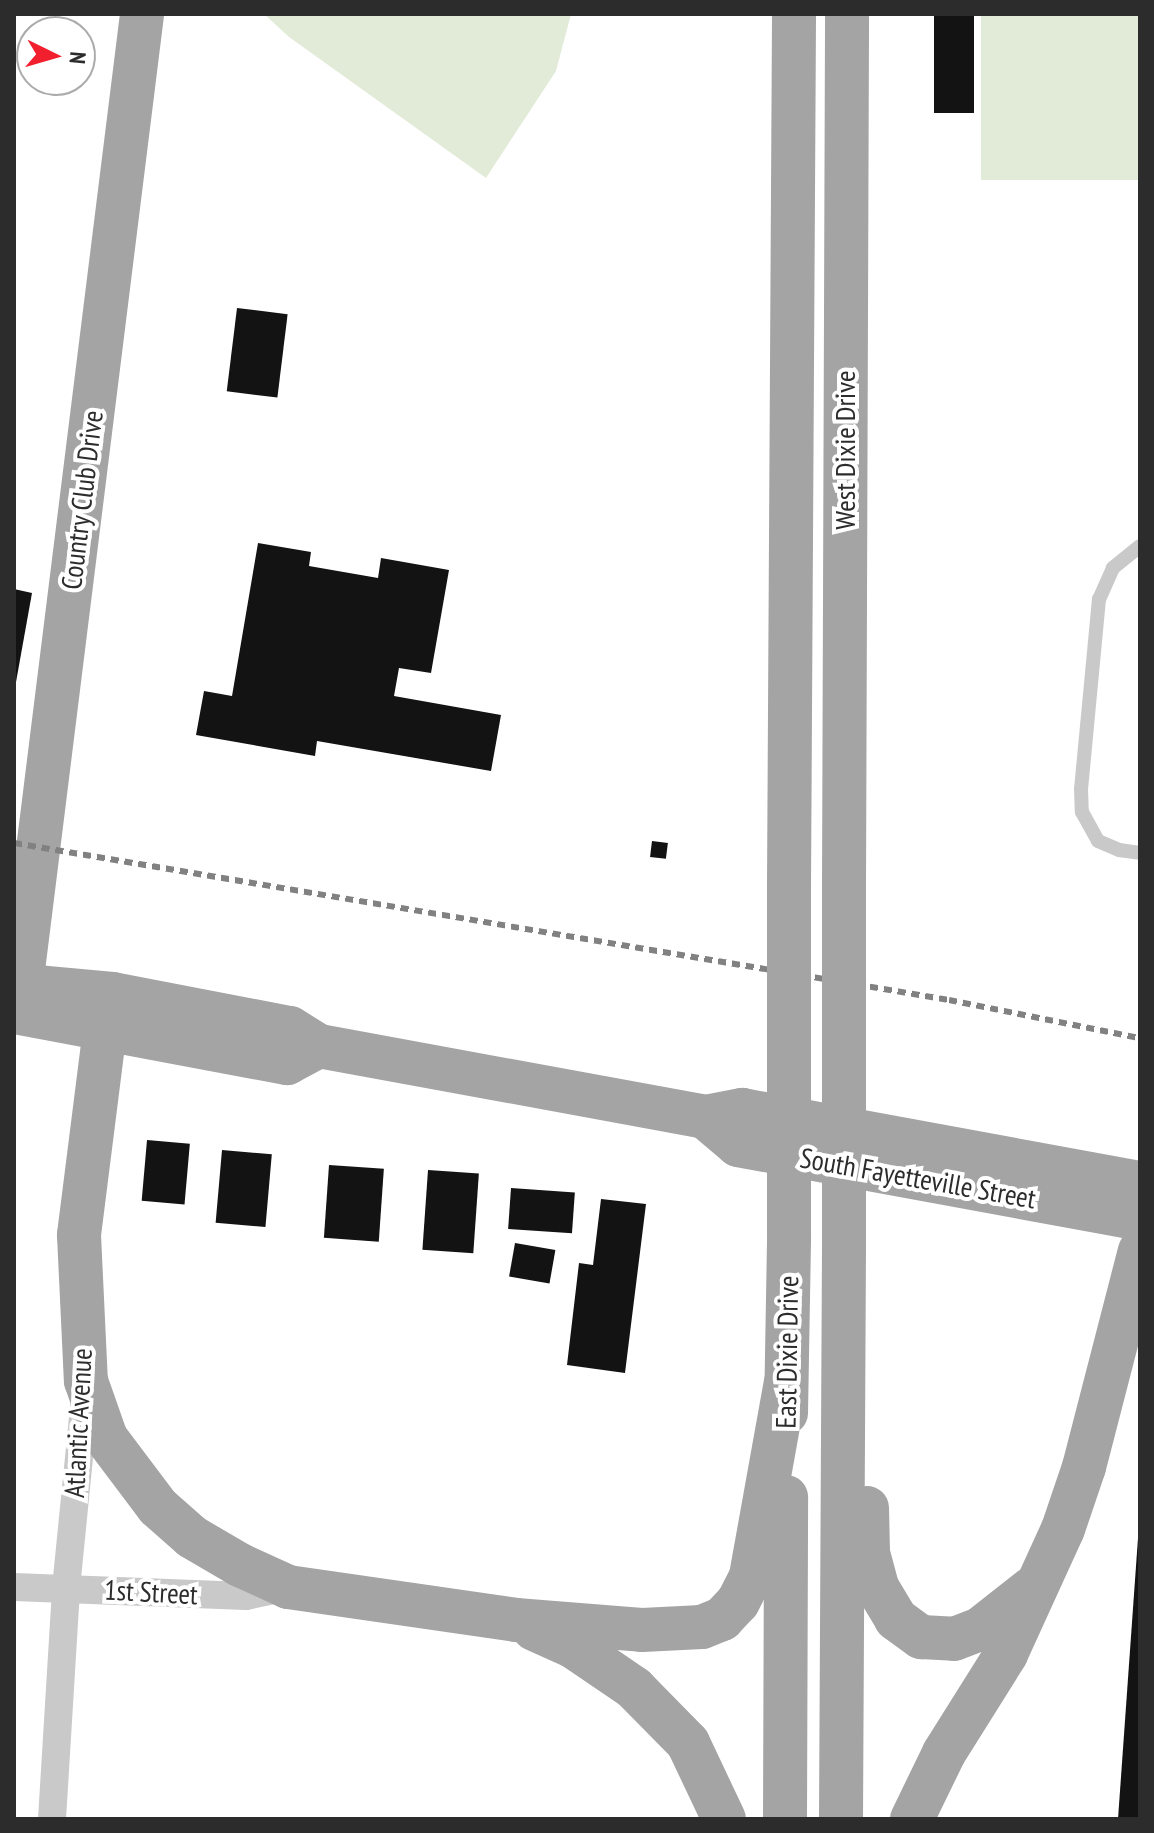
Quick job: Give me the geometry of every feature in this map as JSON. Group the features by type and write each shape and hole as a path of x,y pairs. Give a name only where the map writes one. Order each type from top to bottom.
{"main road":[{"name":"Country Club Drive","path":"16,994 142,14"},
{"name":"West Dixie Drive","path":"789,886 794,14"},
{"name":"West Dixie Drive","path":"844,887 847,14"},
{"name":"East Dixie Drive","path":"785,1819 789,886"},
{"name":"East Dixie Drive","path":"841,1819 844,887"},
{"path":"16,994 105,1029 287,1063 319,1046"},
{"name":"South Fayetteville Street","path":"16,994 113,994 290,1028 319,1046 705,1117 742,1110 1140,1183"},
{"name":"Atlantic Avenue","path":"86,1381 79,1235 105,1029"},
{"name":"South Fayetteville Street","path":"705,1117 738,1145 1140,1219"},
{"path":"912,1819 944,1753 1006,1654 1063,1529 1084,1467 1140,1251"},
{"path":"86,1381 106,1438 158,1507 192,1537 240,1565 288,1587 516,1620 683,1631 722,1619 738,1602 751,1576 786,1382"},
{"path":"841,1425 866,1503 868,1553 877,1587 886,1607 903,1625 921,1637 954,1639 980,1629 1037,1583"},
{"path":"516,1620 574,1647 634,1688 688,1743 724,1819"}],"street":[{"name":"Atlantic Avenue","path":"52,1819 66,1588 86,1381"},
{"name":"1st Street","path":"14,1587 246,1596 288,1587"}],"lane":[{"path":"1140,546 1113,568 1099,599 1081,789 1082,812 1098,841 1119,850 1140,853"}],"green space":[{"path":"264,14 571,14 556,71 486,178 289,37"},
{"path":"981,14 1140,14 1140,180 981,180"}],"building":[{"path":"934,14 974,14 974,113 934,113"},
{"path":"237,308 288,314 277,398 227,391"},
{"path":"258,543 311,552 309,566 378,578 381,558 449,570 431,673 399,668 394,696 501,715 491,771 317,741 315,756 196,735 204,691 232,696"},
{"path":"14,589 32,593 16,682 14,682"},
{"path":"652,841 668,843 666,859 650,857"},
{"path":"147,1140 190,1144 185,1205 142,1201"},
{"path":"222,1150 272,1154 265,1227 216,1223"},
{"path":"329,1165 384,1169 379,1242 324,1238"},
{"path":"428,1170 479,1174 473,1253 422,1250"},
{"path":"511,1188 575,1192 572,1233 508,1229"},
{"path":"601,1199 646,1204 625,1373 567,1365 579,1263 593,1265"},
{"path":"515,1243 555,1250 549,1284 509,1276"},
{"path":"1138,1538 1140,1819 1118,1819"}],"railway":[{"path":"14,843 949,1000 1140,1038"}]}
